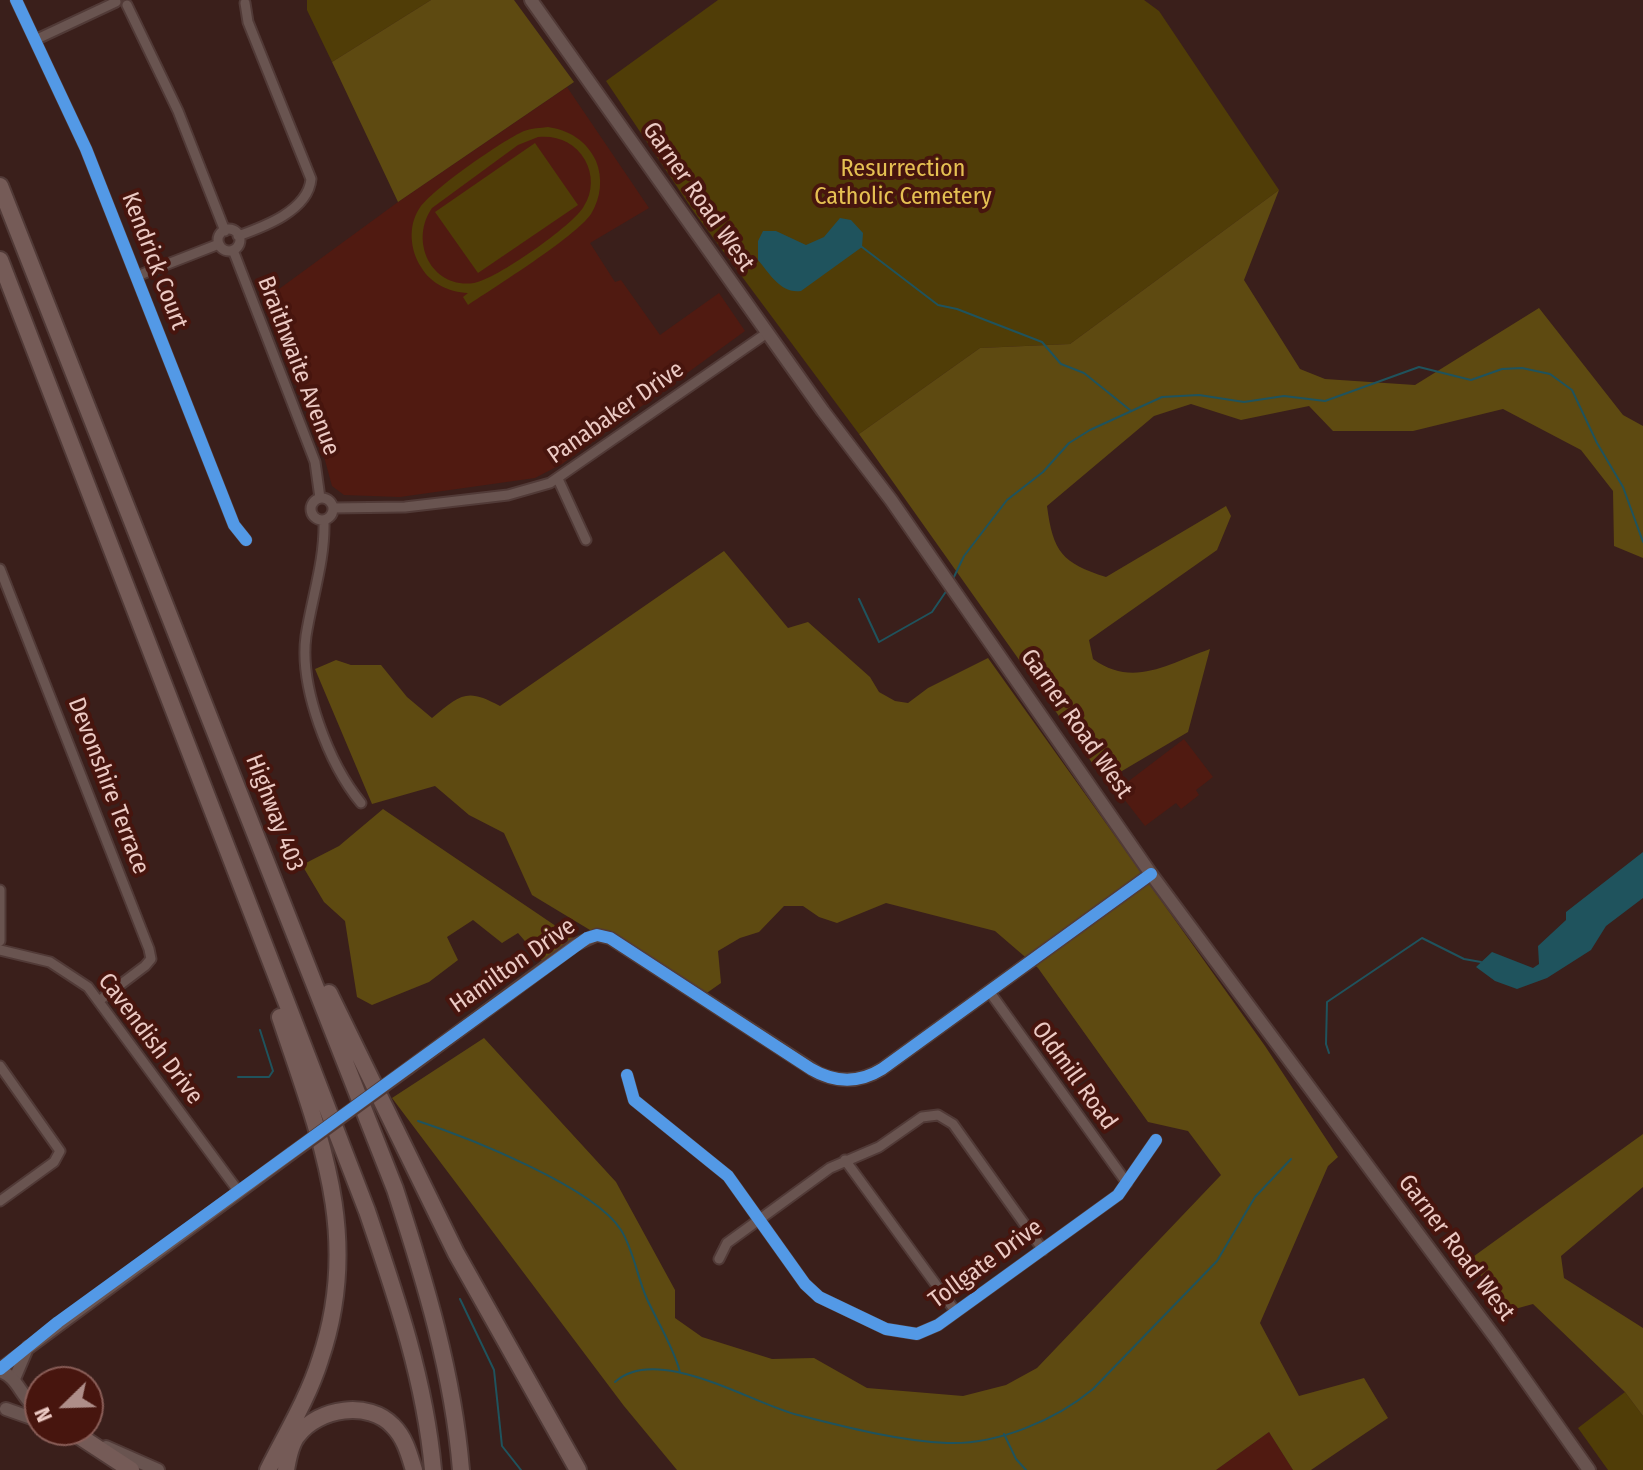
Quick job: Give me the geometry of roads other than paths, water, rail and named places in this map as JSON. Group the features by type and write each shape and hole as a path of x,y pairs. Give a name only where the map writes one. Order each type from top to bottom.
{"highway":[{"name":"Highway 403","path":"0,186 395,1189 432,1302 457,1426 461,1470"},
{"path":"0,260 249,912 367,1211 403,1315 428,1421 433,1470"},
{"path":"276,885 404,1152 578,1470"},
{"path":"249,912 336,1203 340,1251 335,1303 320,1361 268,1470"},
{"path":"286,1470 298,1434 313,1423 348,1409 366,1411 390,1423 404,1440 414,1470"},
{"path":"94,1446 131,1470"}],"main road":[{"name":"Garner Road West","path":"531,0 767,333 891,500 1151,874 1497,1340 1589,1470"},
{"path":"0,1370 16,1383 24,1398"},
{"path":"3,1410 15,1399 16,1383"},
{"path":"3,1410 24,1416"},
{"path":"104,1445 158,1470"}],"street":[{"name":"Kendrick Court","path":"16,0 80,135 234,525 246,540"},
{"path":"35,40 116,1 129,3 178,111 225,231"},
{"path":"238,236 264,226 296,205 306,196 311,179 248,22 245,3"},
{"path":"231,230 238,236 239,243 233,250 224,250 219,244 220,235 225,231 231,230"},
{"path":"137,276 219,244"},
{"name":"Braithwaite Avenue","path":"233,250 315,462 320,498"},
{"name":"Panabaker Drive","path":"333,508 395,508 508,495 558,479 767,333"},
{"path":"558,479 586,540"},
{"path":"324,521 315,519 310,511 314,501 320,498 330,502 333,508 324,521 321,570 306,636 307,677 342,778 361,803"},
{"name":"Devonshire Terrace","path":"0,569 149,949 151,959 145,966 100,1000"},
{"name":"Hamilton Drive","path":"0,1370 575,945 597,935 610,938 811,1069 836,1080 856,1080 877,1072 1151,874"},
{"path":"0,890 0,941"},
{"name":"Cavendish Drive","path":"0,950 50,962 69,971 100,1000 239,1192"},
{"name":"Oldmill Road","path":"989,991 1127,1183"},
{"path":"0,1066 60,1151 54,1162 0,1201"},
{"name":"Tollgate Drive","path":"627,1075 634,1100 728,1176 811,1290 873,1325 923,1333 1118,1195 1156,1140"},
{"path":"719,1259 727,1243 759,1218 845,1160 879,1147 922,1117 943,1117 953,1124 1043,1250"},
{"path":"845,1160 956,1312"},
{"path":"16,1383 28,1347"}],"water":[{"path":"840,218 851,220 863,233 862,247 801,291 782,286 758,260 758,241 763,231 776,231 806,245 824,237"},
{"path":"1643,852 1643,898 1606,926 1591,950 1547,978 1517,989 1495,981 1476,967 1492,952 1533,968 1539,964 1538,946 1566,920 1566,912"}],"waterway":[{"path":"862,247 938,305 957,309 1042,342 1061,364 1084,373 1130,410"},
{"path":"952,581 964,556 1007,500 1043,472 1069,443 1162,397 1199,395 1244,402 1284,396 1325,401 1419,367 1471,380 1502,369 1522,368 1550,374 1572,390 1597,443 1623,487 1643,542"},
{"path":"859,599 879,642 932,612 947,590"},
{"path":"1329,1053 1326,1044 1327,1002 1422,938 1464,959 1481,962"},
{"path":"238,1077 269,1077 273,1071 260,1030"},
{"path":"418,1121 528,1165 585,1197 607,1214 625,1238 644,1291 680,1372"},
{"path":"615,1382 633,1372 655,1369 679,1372 779,1409 853,1429 947,1443 966,1443 1005,1435 1062,1411 1093,1389 1217,1261 1255,1197 1291,1159"},
{"path":"460,1299 494,1370 502,1446 521,1470"},
{"path":"1004,1434 1016,1459 1026,1470"}],"park label":[{"name":"Resurrection Catholic Cemetery","path":"903,183"}]}
